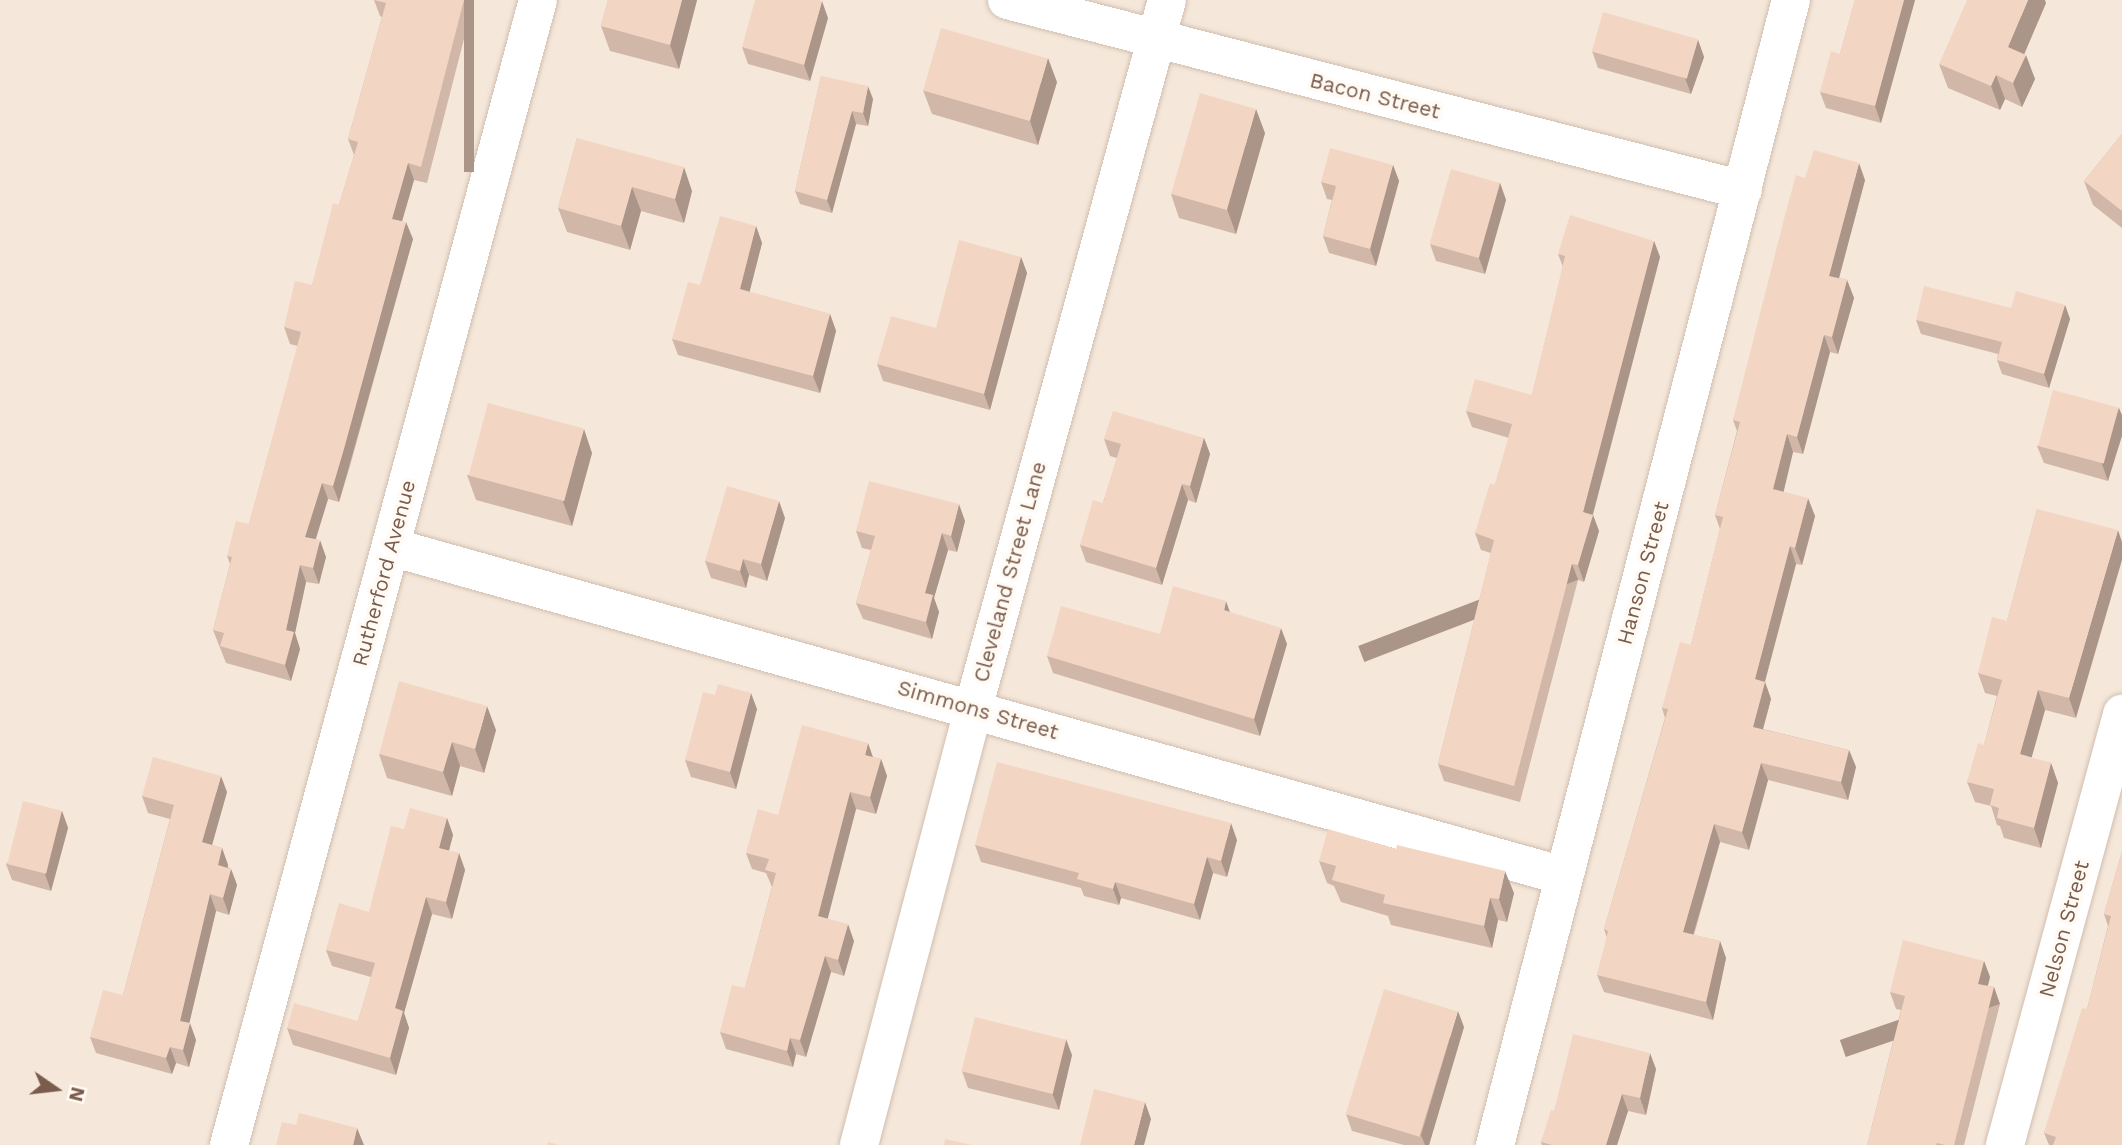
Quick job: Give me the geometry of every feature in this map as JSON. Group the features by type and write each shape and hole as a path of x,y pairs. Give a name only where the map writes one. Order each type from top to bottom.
{"street":[{"name":"Rutherford Avenue","path":"229,1145 538,0"},
{"name":"Bacon Street","path":"1007,0 1743,190"},
{"name":"Cleveland Street Lane","path":"859,1145 973,709 1167,0"},
{"name":"Hanson Street","path":"1495,1145 1791,0"},
{"name":"Simmons Street","path":"391,547 1564,876"},
{"name":"Nelson Street","path":"2005,1145 2122,714"}],"shaded area":[{"path":"0,0 2122,0 2122,1145 0,1145"}],"building":[{"path":"374,0 464,0 421,167 408,163 392,219 406,222 344,449 333,486 322,483 305,537 320,540 313,568 300,565 286,630 294,632 285,665 220,646 224,633 213,630 232,557 227,556 236,521 249,524 301,332 284,327 295,281 312,285 333,203 339,205 358,142 348,139 386,3"},
{"path":"608,0 682,0 670,45 601,26"},
{"path":"755,0 822,1 804,65 742,47"},
{"path":"1855,0 1904,0 1875,106 1820,92 1831,51 1840,54"},
{"path":"1967,0 2028,0 2008,47 2026,55 2013,83 1996,75 1991,86 1939,64"},
{"path":"1603,12 1698,39 1687,79 1592,51"},
{"path":"941,28 1048,59 1030,121 923,90"},
{"path":"821,76 868,86 863,113 852,111 827,200 795,191"},
{"path":"1200,93 1256,109 1227,210 1171,194"},
{"path":"2122,134 2122,211 2084,181"},
{"path":"577,138 684,167 675,199 632,187 621,226 558,208"},
{"path":"1330,148 1393,165 1370,249 1323,236 1336,186 1321,182"},
{"path":"1814,150 1859,163 1829,276 1847,280 1832,337 1824,335 1797,437 1787,434 1773,489 1808,498 1795,548 1790,546 1755,679 1765,682 1753,727 1849,750 1841,782 1761,763 1742,832 1714,824 1683,932 1720,941 1706,1002 1597,975 1608,931 1604,929 1668,709 1662,708 1680,642 1691,645 1723,517 1715,515 1740,422 1733,420 1785,215 1796,175 1805,178"},
{"path":"1451,169 1500,183 1479,258 1430,244"},
{"path":"1570,215 1654,241 1583,512 1593,515 1578,565 1572,564 1514,786 1438,764 1494,540 1475,533 1490,483 1495,485 1512,424 1466,411 1475,379 1532,395 1565,256 1558,254"},
{"path":"720,216 756,226 740,289 830,314 813,376 672,339 688,282 700,285"},
{"path":"959,240 1021,257 984,394 877,364 891,316 936,328"},
{"path":"1924,286 2011,308 2016,291 2065,305 2044,374 1997,360 2002,342 1916,320"},
{"path":"2053,390 2119,408 2104,464 2038,446"},
{"path":"488,403 584,429 564,501 469,475"},
{"path":"1113,411 1204,438 1190,486 1182,484 1156,568 1080,545 1093,500 1103,503 1121,444 1104,439"},
{"path":"869,481 959,504 951,536 942,533 925,593 933,595 926,622 856,603 875,536 856,531"},
{"path":"727,486 779,501 761,564 743,559 740,571 705,561"},
{"path":"2037,509 2118,530 2069,698 2038,690 2020,754 2051,763 2034,828 1997,818 1999,808 1990,805 1994,789 1967,782 1978,743 1984,745 2002,680 1978,673 1992,617 2007,621"},
{"path":"1173,586 1226,601 1224,610 1281,628 1254,719 1047,656 1061,606 1160,634"},
{"path":"399,681 487,706 475,749 452,742 443,772 379,754"},
{"path":"718,684 751,693 730,772 685,760 703,692 715,695"},
{"path":"802,725 868,743 865,755 881,759 870,797 850,792 818,916 848,924 838,960 825,956 800,1040 790,1038 787,1051 720,1032 732,985 745,988 776,873 765,870 769,859 746,853 758,809 778,815"},
{"path":"153,757 221,776 202,842 222,848 218,865 231,869 223,898 210,894 180,1021 190,1023 183,1050 170,1047 166,1058 90,1037 103,990 123,995 174,805 142,796"},
{"path":"997,762 1231,823 1221,861 1207,857 1194,904 1115,882 1113,889 1077,879 1079,873 975,845"},
{"path":"23,801 62,811 46,874 7,864"},
{"path":"410,808 447,818 439,848 459,853 446,902 426,897 395,1008 403,1011 390,1058 287,1028 294,1003 358,1021 375,963 326,950 339,903 369,912 391,826 404,829"},
{"path":"1328,829 1396,849 1397,845 1505,871 1499,899 1490,898 1484,926 1383,903 1385,895 1332,880 1336,866 1319,861"},
{"path":"2122,851 2122,1145 2053,1145 2056,1137 2044,1133 2082,1008 2087,1009 2111,916 2104,914"},
{"path":"1903,940 1984,961 1978,984 1994,987 1954,1145 1867,1145 1905,996 1890,992"},
{"path":"1384,989 1458,1012 1419,1137 1346,1114"},
{"path":"975,1017 1066,1040 1053,1094 961,1071"},
{"path":"1573,1034 1650,1053 1640,1098 1622,1094 1606,1145 1552,1145 1541,1142 1551,1110 1554,1111"},
{"path":"1094,1089 1145,1102 1134,1145 1080,1145"},
{"path":"299,1113 357,1128 353,1145 276,1145 282,1122 296,1125"},
{"path":"945,1139 972,1145 944,1145"}]}
